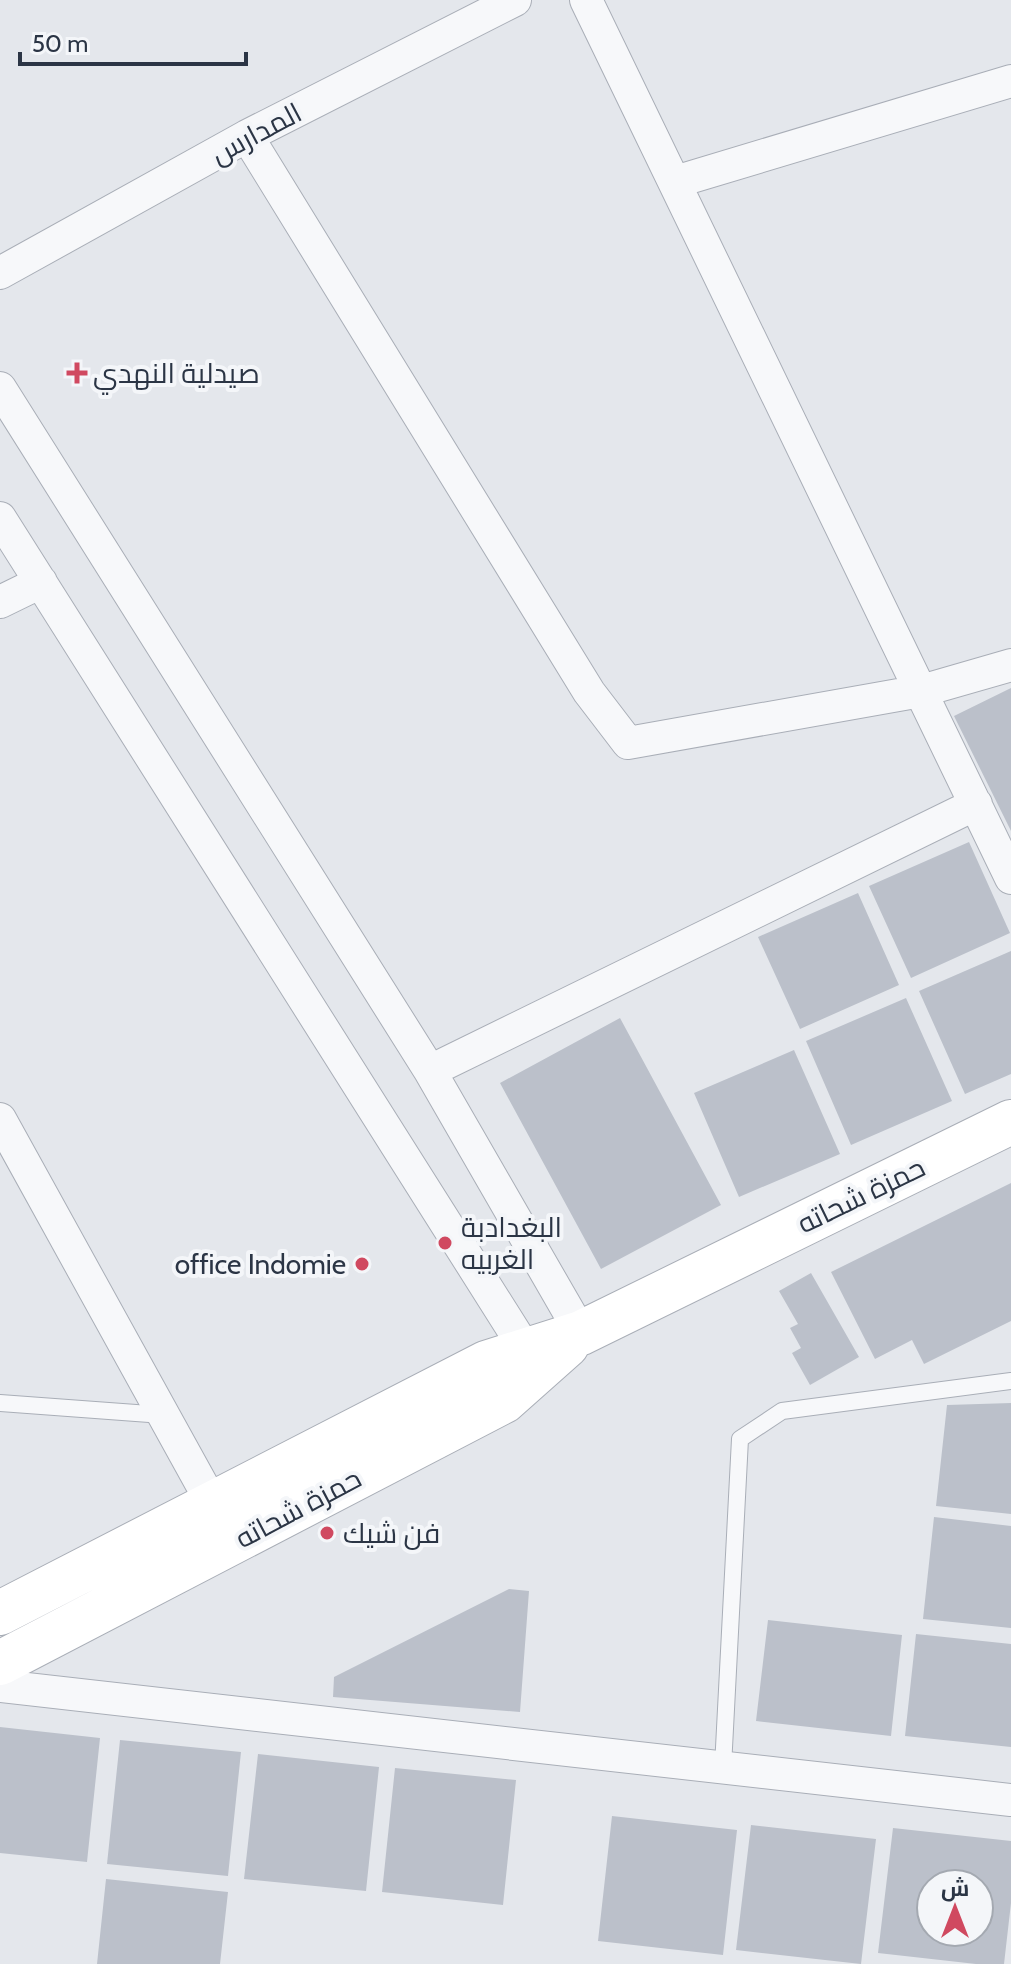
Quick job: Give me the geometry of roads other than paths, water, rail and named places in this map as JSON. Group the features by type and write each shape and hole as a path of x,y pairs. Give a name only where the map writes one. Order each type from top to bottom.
{"main road":[{"name":"حمزة شحاته","path":"0,1613 486,1363 581,1333 1011,1122"},
{"name":"حمزة شحاته","path":"0,1663 504,1401 581,1333"}],"street":[{"name":"المدارس","path":"0,273 247,136 515,0"},
{"path":"586,0 1011,878"},
{"path":"675,182 1011,81"},
{"path":"247,136 589,692 628,743 921,691 1011,665"},
{"path":"0,388 430,1071 581,1333"},
{"path":"0,518 526,1350"},
{"path":"0,602 41,582"},
{"path":"430,1071 976,804"},
{"path":"0,1119 212,1503"},
{"path":"0,1686 1011,1800"}],"lane":[{"path":"723,1767 740,1439 782,1411 1011,1381"},
{"path":"0,1403 163,1415"}],"place":[{"name":"صيدلية النهدي","path":"77,373"},
{"name":"البغدادبة الغربيه","path":"445,1243"},
{"name":"office Indomie","path":"362,1264"},
{"name":"فن شيك","path":"327,1533"}]}
